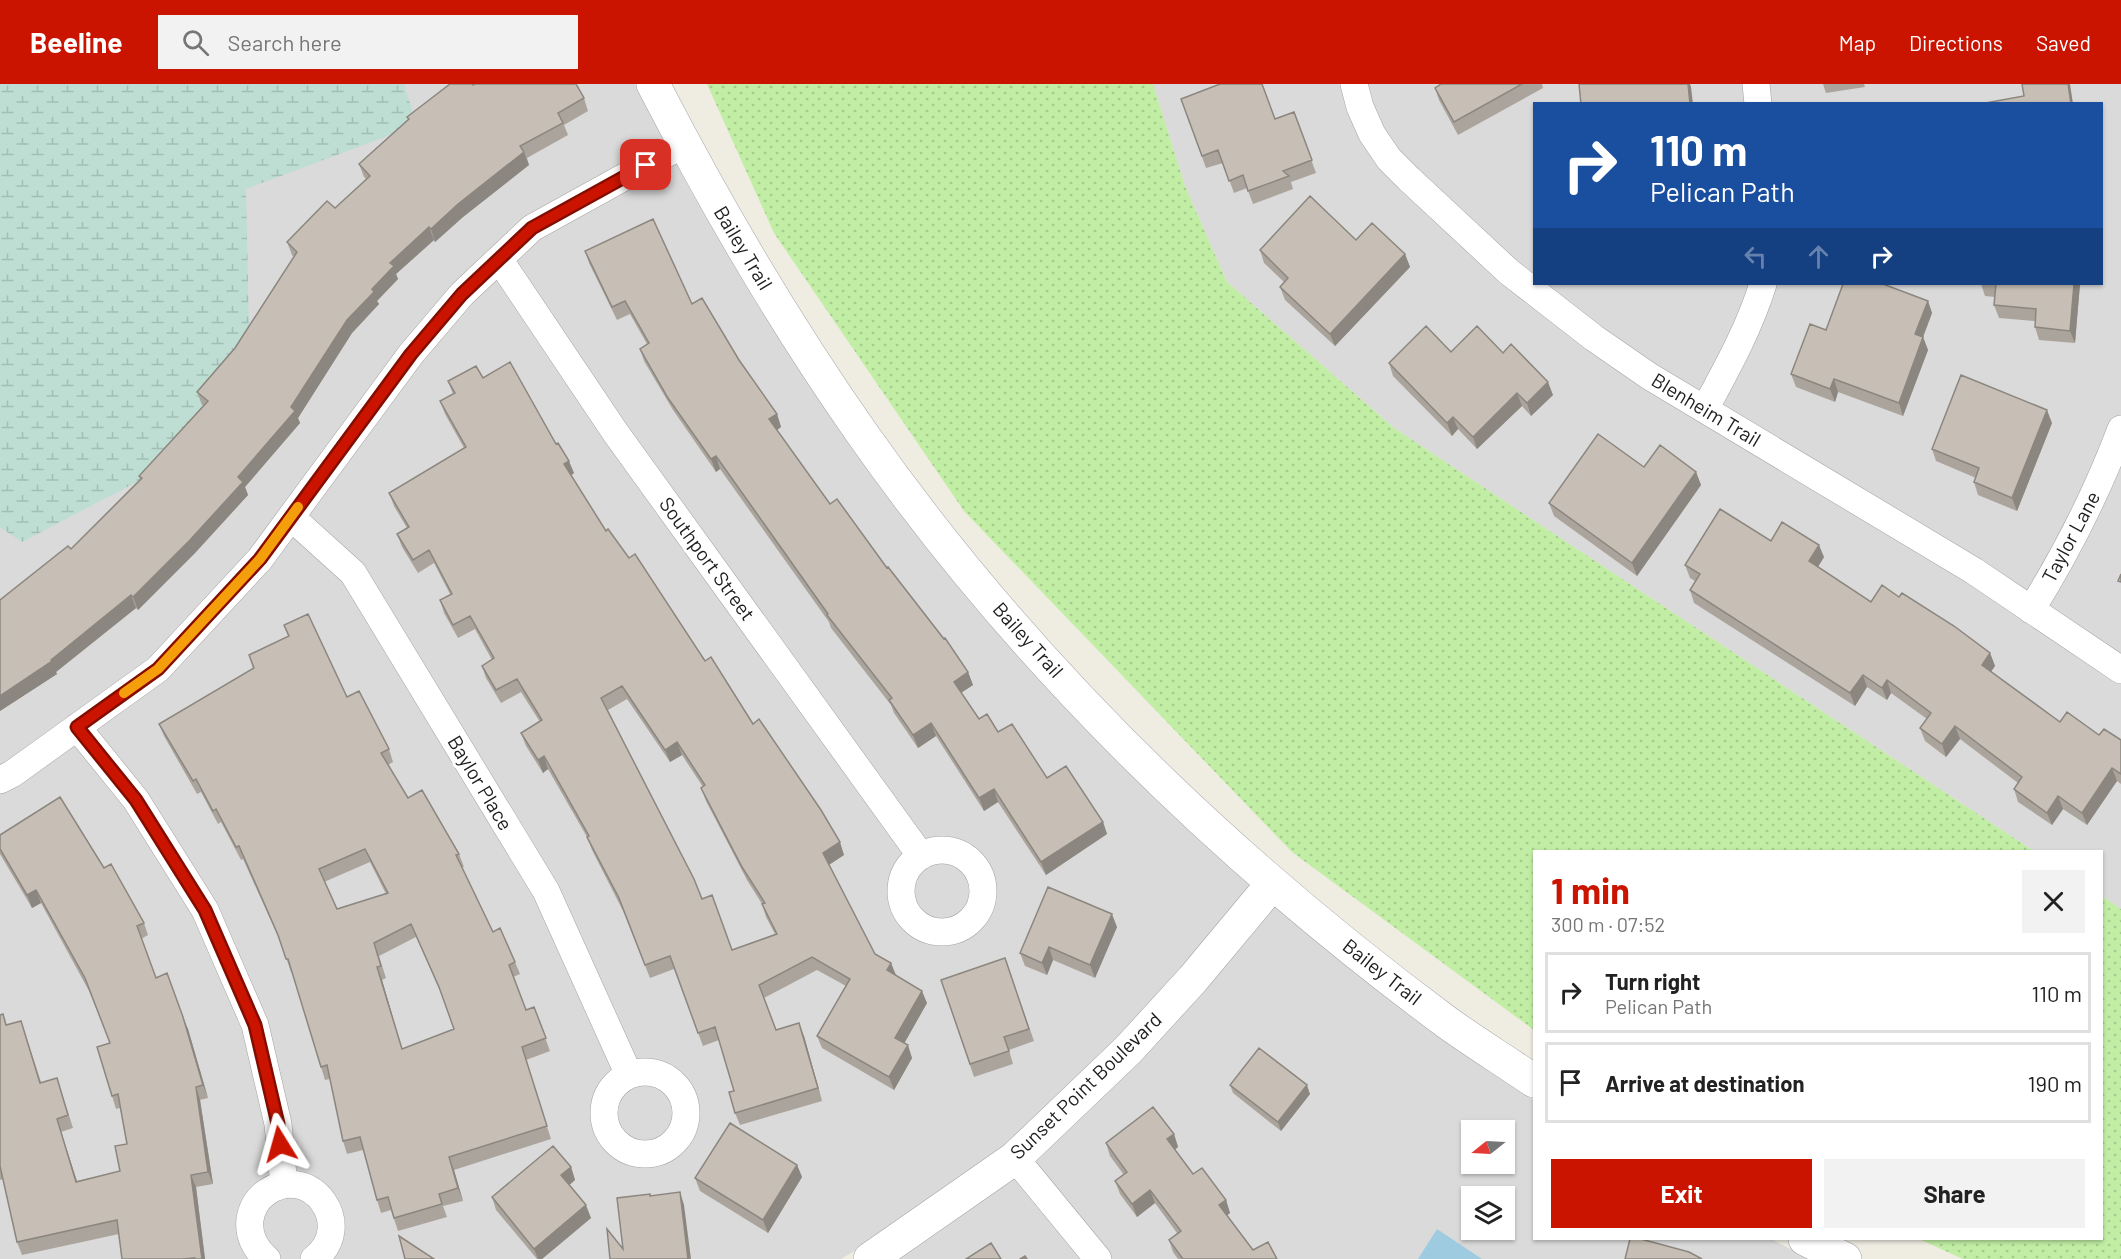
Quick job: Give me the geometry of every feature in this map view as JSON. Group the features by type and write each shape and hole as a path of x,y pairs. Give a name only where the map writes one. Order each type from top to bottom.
{"street":[{"name":"Bailey Trail","path":"653,84 704,182 770,295 861,432 942,540 1027,641 1120,741 1223,840 1329,930 1446,1022 1533,1080"},
{"name":"Blenheim Trail","path":"1354,84 1360,107 1372,134 1389,159 1509,272 1594,338 1648,376 1974,571 2121,670"},
{"path":"1756,84 1758,102"},
{"path":"0,780 12,774 158,669 260,559 411,354 462,294 532,228 684,144"},
{"name":"Southport Street","path":"499,259 615,432 921,856"},
{"path":"1705,410 1739,348 1755,311 1763,285"},
{"name":"Taylor Lane","path":"2031,610 2061,561 2084,517 2121,429"},
{"name":"Baylor Place","path":"291,517 353,573 546,891 629,1075"},
{"path":"77,727 136,800 205,910 255,1025 278,1124 284,1185"},
{"name":"Sunset Point Boulevard","path":"870,1259 1014,1158 1128,1050 1274,883"},
{"path":"1014,1158 1098,1259"},
{"path":"267,1259 257,1249 252,1239 251,1215 263,1195 284,1185 296,1185 309,1189 320,1196 327,1206 331,1218 328,1244 314,1259"},
{"path":"1807,1240 1845,1259"}],"shaded area":[{"path":"0,84 635,84 690,190 756,303 848,442 1108,751 1211,850 1251,885 1180,970 1116,1040 1004,1147 880,1236 841,1259 0,1259"},
{"path":"1153,84 2121,84 2121,909 2103,897 2103,850 2032,850 1394,428 1227,282 1185,186"},
{"path":"1274,905 1435,1033 1533,1099 1533,1240 1773,1240 1810,1259 898,1259"},
{"path":"1437,1229 1482,1259 1418,1259"}],"green space":[{"path":"0,84 404,84 417,125 246,189 250,373 137,482 22,542 0,527"},
{"path":"707,84 1153,84 1185,186 1227,282 1394,428 2032,850 1533,850 1533,1029 1292,852 964,511 774,233"},
{"path":"2103,897 2121,909 2121,1259 1963,1259 1921,1240 2103,1240"}],"building":[{"path":"450,84 576,84 584,98 558,113 563,123 520,146 524,152 458,204 431,229 429,227 390,263 394,266 372,289 374,292 347,320 291,407 295,411 238,477 243,482 190,540 133,597 131,595 52,661 0,696 0,600 68,546 71,549 142,478 139,476 208,401 197,392 235,348 297,252 287,242 327,201 335,208 370,176 359,164 409,119 407,117"},
{"path":"1220,84 1262,84 1275,119 1294,112 1312,160 1283,171 1289,176 1248,191 1243,175 1229,181 1218,150 1202,156 1181,99"},
{"path":"1441,84 1522,84 1454,122 1435,88"},
{"path":"1579,84 1688,84 1690,102 1581,102"},
{"path":"2022,84 2068,84 2071,102 1991,102 2024,96"},
{"path":"1310,196 1356,240 1372,223 1405,254 1330,334 1280,287 1288,278 1260,250"},
{"path":"653,219 692,304 702,298 739,360 777,414 769,419 830,504 837,499 887,568 945,638 968,672 954,682 979,719 987,714 998,732 1012,724 1047,778 1066,766 1103,822 1041,862 994,789 979,798 931,723 913,735 889,700 892,698 827,615 716,456 711,459 668,398 640,349 649,343 625,301 612,307 585,251"},
{"path":"1843,285 1886,285 1928,301 1915,334 1923,337 1899,403 1834,379 1830,389 1791,374 1810,324 1826,330"},
{"path":"1996,285 2074,285 2070,331 2035,327 2036,309 1994,305"},
{"path":"1426,326 1451,352 1477,326 1503,353 1511,344 1548,382 1527,403 1517,393 1473,437 1453,417 1447,423 1389,363"},
{"path":"510,362 556,444 558,443 569,461 564,464 606,531 608,529 629,558 635,554 705,661 711,657 753,724 759,719 840,842 823,853 875,954 891,963 887,970 922,991 895,1038 908,1045 889,1077 817,1036 850,979 812,957 759,985 776,1030 799,1023 818,1088 735,1113 729,1092 734,1091 715,1027 698,1033 670,956 645,965 619,898 587,837 589,836 544,756 538,760 521,733 542,720 517,679 496,690 482,666 494,658 470,616 453,625 440,600 452,594 429,550 413,560 397,534 409,527 389,493 466,447 440,401 455,393 448,381 476,366 483,378","holes":["622,686 665,750 677,742 705,785 701,788 742,867 765,903 762,904 777,934 732,950 712,895 702,899 694,879 601,698"]},
{"path":"1961,375 2047,410 2012,498 1974,482 1979,468 1932,449"},
{"path":"1598,434 1644,467 1660,445 1696,472 1632,563 1549,503"},
{"path":"1720,509 1771,541 1782,522 1819,545 1809,561 1871,602 1882,585 1899,597 1902,593 1954,626 1990,653 1982,665 2060,722 2067,712 2099,735 2104,729 2121,740 2121,774 2112,768 2082,813 2058,796 2047,813 2014,789 2022,777 1955,726 1942,744 1920,728 1931,713 1887,680 1882,688 1863,675 1850,693 1690,590 1700,574 1685,565"},
{"path":"308,614 347,697 359,691 389,749 381,753 408,798 422,790 459,854 456,855 493,932 500,928 515,962 509,965 526,1010 534,1007 546,1038 522,1047 547,1126 449,1157 458,1188 439,1194 442,1204 394,1218 388,1197 377,1200 360,1137 343,1141 327,1065 321,1067 288,959 286,959 278,935 239,846 236,847 216,809 213,811 196,779 193,781 159,724 254,668 249,655 289,636 284,625","holes":["365,849 388,893 337,909 319,869","411,924 439,987 454,1029 402,1049 377,967 381,966 374,943"]},
{"path":"60,797 104,868 111,864 144,923 137,926 156,978 167,973 183,1017 203,1085 196,1087 208,1172 191,1175 202,1259 122,1259 117,1220 17,1242 0,1166 0,1015 3,1014 6,1025 21,1021 40,1083 57,1078 68,1115 57,1119 76,1182 120,1171 115,1146 127,1144 118,1094 112,1096 97,1047 110,1043 85,978 36,890 27,895 0,849 0,835"},
{"path":"1048,887 1112,914 1090,965 1049,947 1042,963 1020,953"},
{"path":"1005,958 1029,1029 1004,1037 1009,1051 970,1064 941,980"},
{"path":"1259,1048 1307,1085 1278,1122 1230,1085"},
{"path":"1153,1107 1174,1134 1167,1139 1193,1174 1202,1168 1226,1200 1219,1205 1253,1250 1268,1242 1277,1259 1183,1259 1169,1240 1181,1231 1150,1190 1132,1204 1115,1181 1127,1172 1106,1143"},
{"path":"730,1123 797,1165 763,1220 695,1178"},
{"path":"553,1146 571,1167 561,1175 586,1205 534,1249 492,1197"},
{"path":"680,1192 688,1259 610,1259 607,1229 623,1249 617,1198"},
{"path":"399,1236 434,1259 405,1259"},
{"path":"1630,1240 1645,1240 1689,1252 1702,1259 1625,1259"},
{"path":"991,1243 1001,1259 966,1259"}],"slow traffic":[{"path":"124,693 158,669 260,559 298,507"}],"route":[{"path":"280,1144 278,1124 255,1025 205,910 136,800 77,727 158,669 260,559 411,354 462,294 532,228 646,165"}]}
